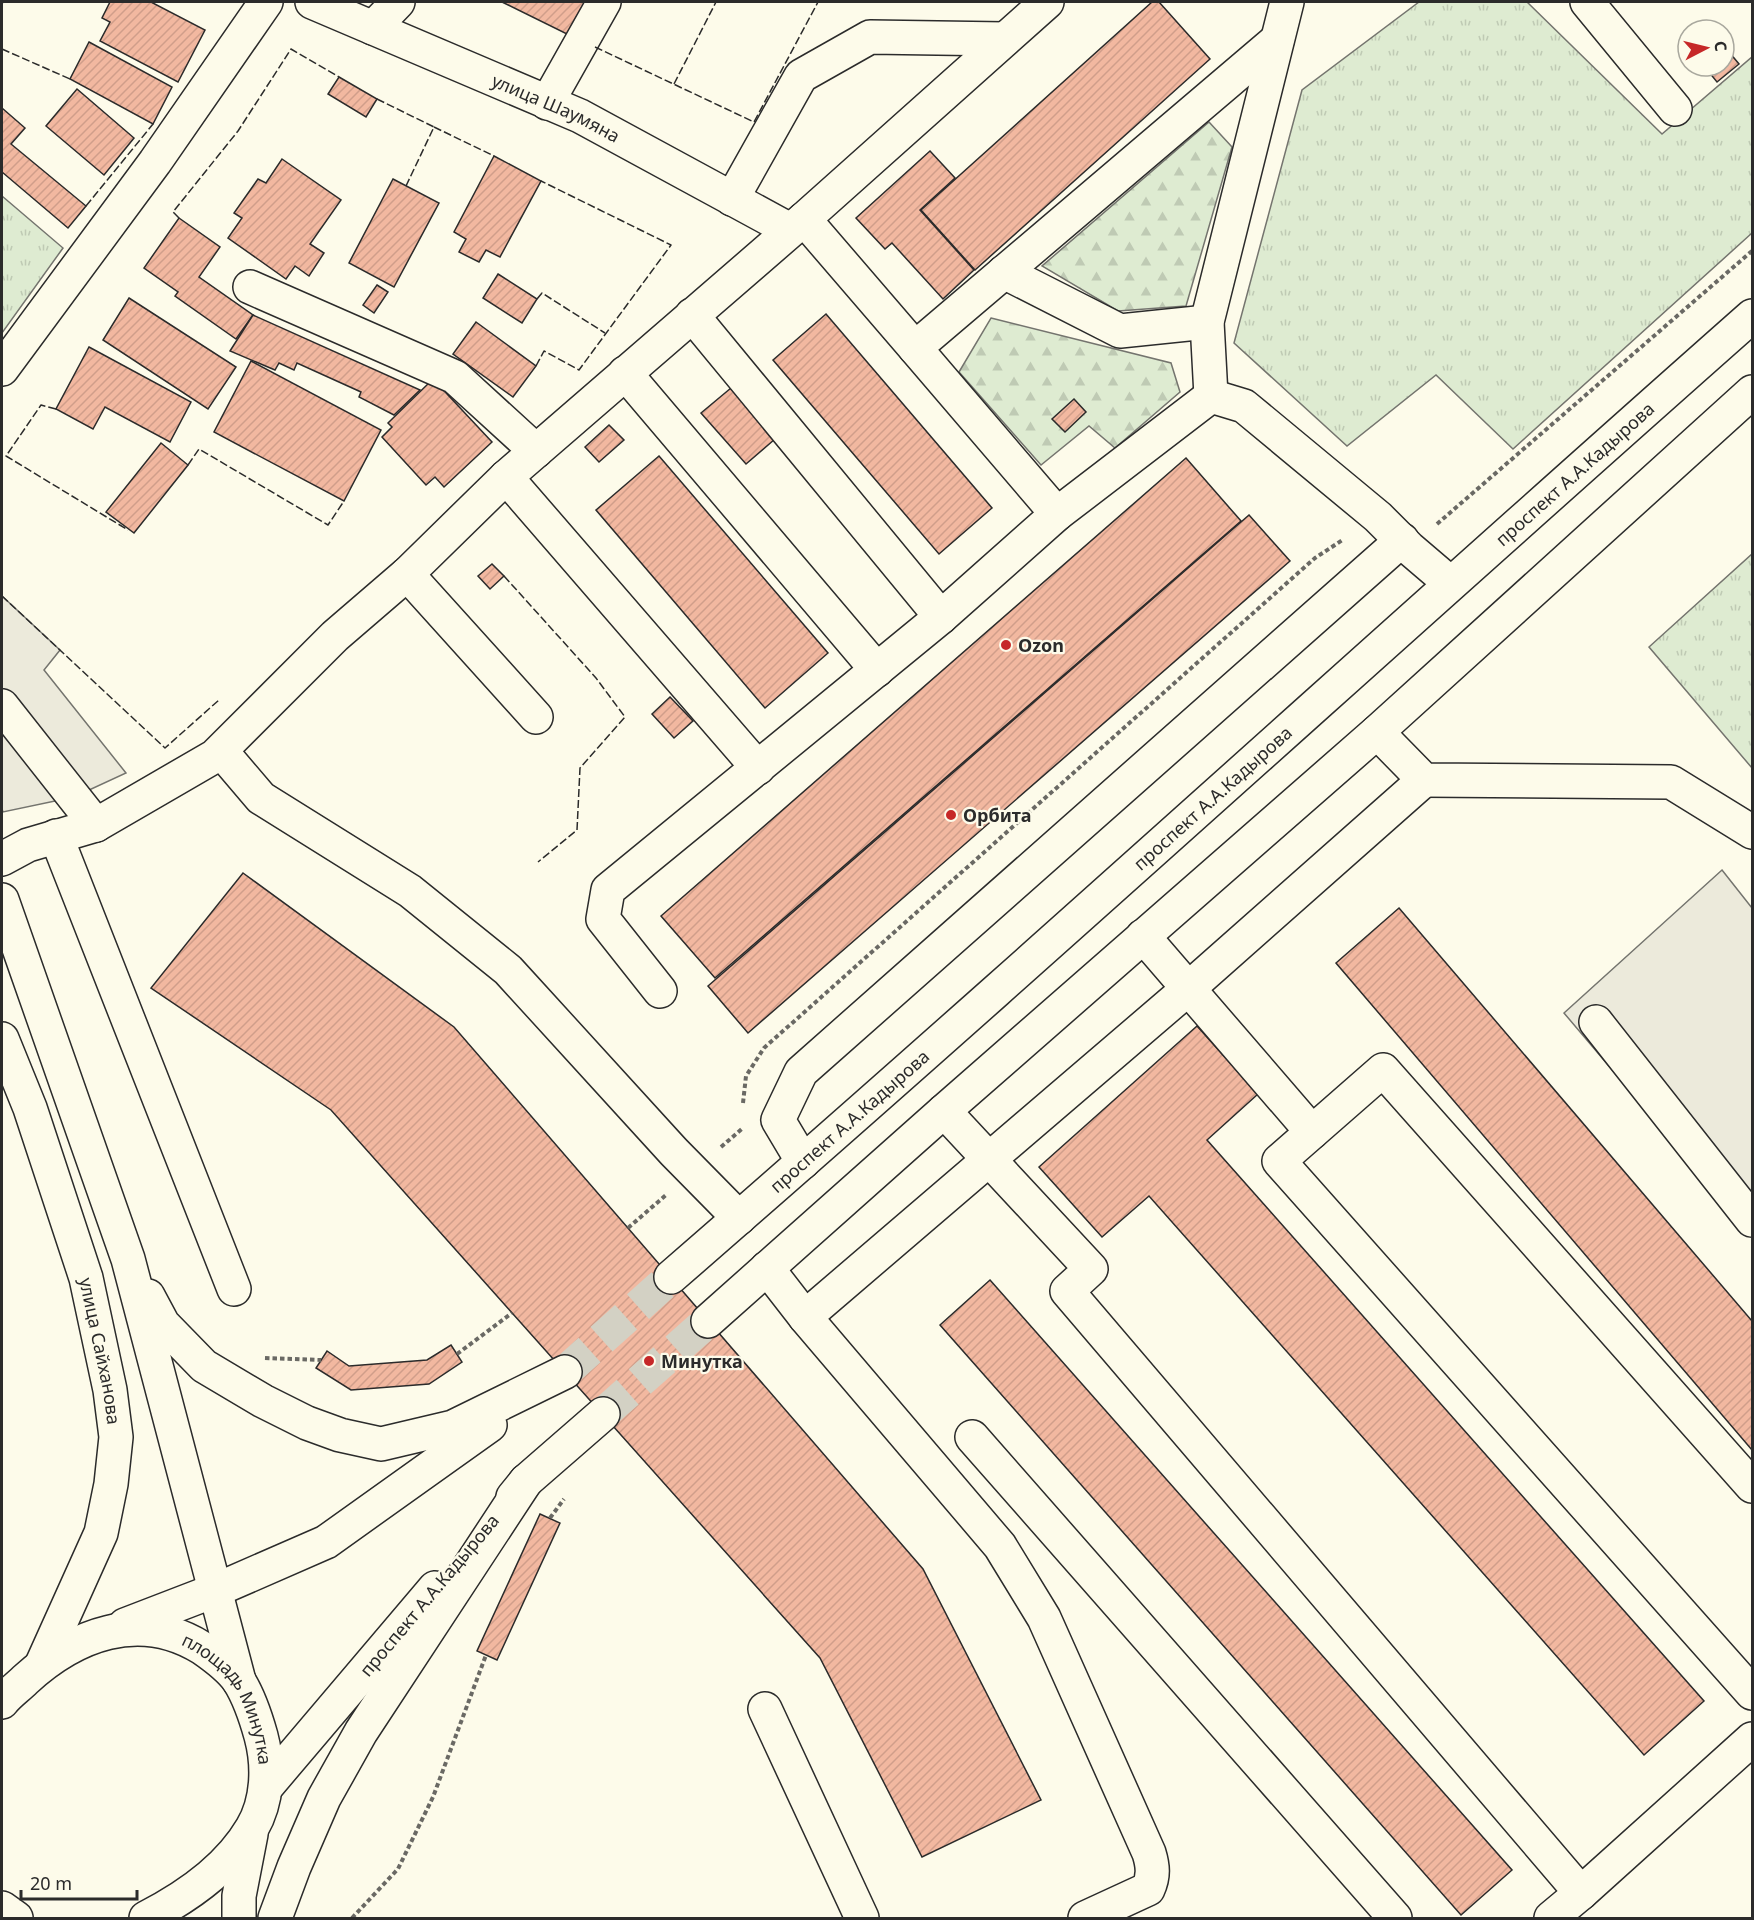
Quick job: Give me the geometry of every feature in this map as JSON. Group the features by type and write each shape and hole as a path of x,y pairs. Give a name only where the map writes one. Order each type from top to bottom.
{"main road":[{"path":"2,369 155,162 266,2"},
{"name":"улица Шаумяна","path":"312,2 580,117 732,199 797,224"},
{"path":"374,28 398,2"},
{"path":"547,103 604,2"},
{"path":"2,859 28,845 96,825 215,756 335,636 407,574 506,477 797,224 1047,2"},
{"path":"1211,396 1207,322 1287,2"},
{"path":"1587,2 1675,109"},
{"path":"732,199 801,76 870,37 1005,39"},
{"path":"915,348 1277,40"},
{"path":"797,224 915,348 1056,514"},
{"path":"1004,272 1120,331 1207,322"},
{"path":"250,287 455,377 536,451"},
{"path":"692,315 941,617"},
{"name":"проспект А.А.Кадырова","path":"671,1277 1752,316"},
{"path":"625,373 877,670"},
{"path":"708,1321 1377,732 1752,392"},
{"path":"660,991 603,919 608,890 941,617 1056,514 1211,396"},
{"path":"1211,396 1244,406 1378,517 1450,583"},
{"path":"506,477 758,768"},
{"path":"803,1162 778,1120 801,1072 1402,540"},
{"path":"407,574 536,717"},
{"path":"2,706 96,825"},
{"path":"1377,732 1424,780"},
{"path":"220,751 261,798 410,891 508,970 674,1152 739,1218"},
{"path":"805,1317 1189,988 1424,780 1671,782 1752,832"},
{"path":"56,836 234,1288"},
{"path":"2,900 128,1258 239,1681"},
{"path":"1143,936 1312,1132"},
{"path":"1596,1022 1752,1220"},
{"name":"улица Сайханова","path":"2,1039 30,1108 86,1278 110,1390 116,1437 111,1484 101,1533 42,1664"},
{"path":"1752,1486 1383,1070 1279,1161 1752,1693"},
{"path":"944,1111 1091,1269 1067,1291 1581,1893"},
{"path":"113,1630 216,1590 326,1542 565,1372 453,1427 381,1444 340,1435 307,1424 204,1366 163,1324 128,1258"},
{"path":"767,1268 805,1317 1000,1546 1044,1618 1149,1853 1152,1866 1152,1880 1148,1888 1085,1918"},
{"name":"проспект А.А.Кадырова","path":"267,1786 526,1481 603,1414"},
{"path":"972,1437 1395,1918"},
{"path":"275,1918 324,1798 356,1742 526,1481"},
{"name":"площадь Минутка","path":"2,1700 42,1664 75,1643 113,1630 160,1631 189,1640 215,1657 239,1681 256,1717 264,1746 267,1786 252,1828 221,1868 183,1896 146,1918"},
{"path":"765,1709 862,1918"},
{"path":"1551,1918 1752,1739"},
{"path":"240,1918 239,1896 252,1828"},
{"path":"2,1908 16,1918"}],"path":[{"path":"743,1109 746,1076 764,1048 1315,558 1378,517"},
{"path":"457,1354 512,1313"},
{"path":"352,1918 398,1869 433,1797 486,1655"}],"green space":[{"path":"1419,2 1527,2 1662,134 1727,78 1736,78 1736,71 1752,57 1752,233 1513,449 1436,375 1347,446 1234,343 1302,90"},
{"path":"1209,122 1232,147 1186,306 1118,311 1042,266"},
{"path":"2,196 63,248 2,333"},
{"path":"991,318 1171,363 1180,392 1115,448 1089,426 1041,465 959,372"},
{"path":"1752,554 1752,768 1649,647"}],"shaded area":[{"path":"2,596 60,650 44,670 126,773 74,797 3,812"},
{"path":"1722,870 1752,908 1752,1235 1564,1013"}],"building":[{"path":"110,2 151,2 205,30 178,82 100,41 110,22 102,18"},
{"path":"502,2 588,2 571,36"},
{"path":"1152,2 1159,2 1210,59 975,270 921,210"},
{"path":"89,42 172,87 153,124 70,79"},
{"path":"339,77 377,99 366,117 328,94"},
{"path":"77,89 134,138 104,175 46,126"},
{"path":"2,108 25,128 11,144 86,206 68,228 2,172"},
{"path":"930,151 955,178 920,210 974,270 943,299 892,243 885,249 856,218"},
{"path":"494,156 541,181 500,257 486,250 479,262 459,252 466,239 454,232"},
{"path":"282,159 341,200 310,244 324,253 309,276 295,266 286,279 228,238 242,218 234,213 258,179 266,183"},
{"path":"393,179 439,203 394,287 349,263"},
{"path":"179,218 220,247 199,277 253,315 236,339 175,296 178,292 144,268"},
{"path":"498,274 537,299 522,323 483,298"},
{"path":"377,285 388,292 374,313 363,305"},
{"path":"129,298 236,367 208,409 103,340"},
{"path":"826,314 992,508 939,554 773,360"},
{"path":"253,315 420,390 394,415 359,397 361,392 297,363 294,370 279,363 275,370 230,351"},
{"path":"476,322 536,366 513,397 453,354"},
{"path":"89,347 191,402 170,442 105,407 93,429 56,409"},
{"path":"251,361 381,430 344,501 214,432"},
{"path":"433,379 492,442 444,487 435,477 426,485 382,437 392,427 388,423"},
{"path":"731,388 775,439 746,464 701,413"},
{"path":"1074,399 1086,412 1065,432 1052,419"},
{"path":"609,425 624,440 599,462 585,447"},
{"path":"161,443 188,465 134,533 106,512"},
{"path":"659,456 828,653 765,708 596,510"},
{"path":"1186,458 1241,521 715,978 661,916"},
{"path":"1249,515 1290,561 748,1033 708,986"},
{"path":"492,564 504,576 490,589 478,576"},
{"path":"670,697 693,721 674,738 652,714"},
{"name":"Минутка","path":"243,873 454,1027 923,1569 1041,1800 922,1857 820,1658 331,1110 151,988"},
{"path":"1399,908 1752,1321 1752,1450 1336,963"},
{"path":"1197,1026 1258,1094 1207,1140 1704,1701 1644,1755 1149,1196 1102,1237 1039,1167"},
{"path":"990,1280 1512,1870 1461,1915 940,1325"},
{"path":"451,1345 462,1362 429,1384 351,1390 316,1368 327,1351 349,1366 427,1360"},
{"path":"540,1514 560,1523 497,1660 477,1651"}],"tunnel":[{"path":"565,1372 671,1277"},
{"path":"603,1414 708,1321"}],"fence":[{"path":"674,84 716,2"},
{"path":"595,47 754,122 818,2"},
{"path":"2,49 70,79"},
{"path":"179,218 173,212 238,131 291,49 339,77"},
{"path":"377,99 434,127 406,186"},
{"path":"86,206 153,124"},
{"path":"434,127 494,156"},
{"path":"536,366 544,351 579,370 671,245 541,181"},
{"path":"537,299 542,293 605,333"},
{"path":"56,409 41,405 6,456 128,530"},
{"path":"188,465 199,449 328,525 344,501"},
{"path":"504,576 596,678 625,717 580,768 577,830 538,862"},
{"path":"2,596 165,748 219,700"}],"place":[{"name":"Ozon","path":"1006,645"},
{"name":"Орбита","path":"951,815"},
{"name":"Минутка","path":"649,1361"}]}
